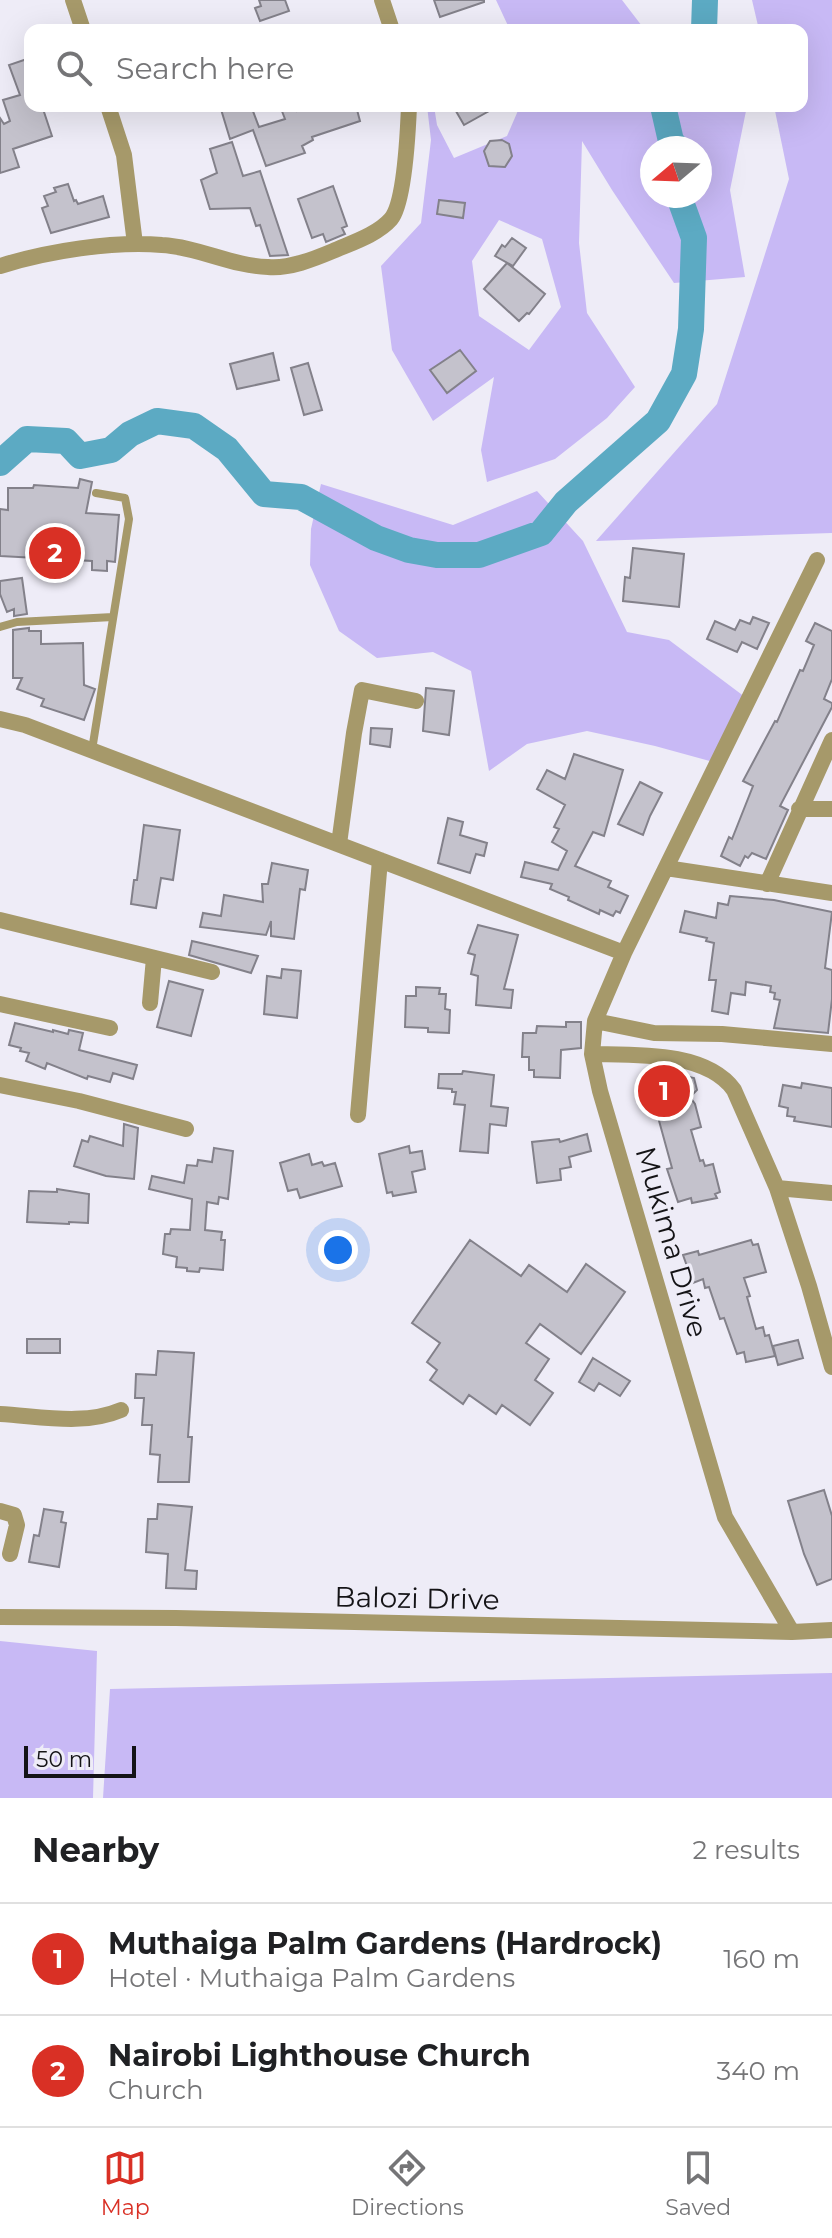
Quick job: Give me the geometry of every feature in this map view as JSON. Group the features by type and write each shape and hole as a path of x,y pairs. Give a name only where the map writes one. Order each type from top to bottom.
{"street":[{"path":"73,0 81,24"},
{"path":"382,0 390,24"},
{"path":"110,112 124,155 135,244"},
{"path":"0,266 59,253 135,244 187,248 269,268 307,260 358,240 391,219 397,207 408,112"},
{"name":"Mukima Drive","path":"792,1632 725,1517 600,1091 592,1054 595,1021 624,953 817,560"},
{"path":"339,844 362,690 416,701"},
{"path":"0,719 17,722 92,750 624,953"},
{"path":"767,884 832,740"},
{"path":"799,809 832,809"},
{"path":"358,1115 380,860"},
{"path":"666,868 832,893"},
{"path":"0,920 212,972"},
{"path":"150,1003 154,958"},
{"path":"0,1004 110,1028"},
{"path":"595,1021 654,1033 722,1034 832,1044"},
{"path":"592,1054 675,1058 727,1080 777,1188 832,1367"},
{"path":"0,1085 79,1101 186,1129"},
{"path":"777,1188 832,1193"},
{"path":"0,1414 88,1419 121,1410"},
{"path":"0,1511 14,1515 17,1525 10,1554"},
{"name":"Balozi Drive","path":"0,1617 792,1632 832,1630"}],"lane":[{"path":"92,750 129,519 125,498 96,493"},
{"path":"0,627 17,622 113,617"}],"shaded area":[{"path":"496,0 622,0 640,24 507,24"},
{"path":"752,0 832,0 832,533 596,541 717,404 789,179 775,112 808,112 808,24 758,24"},
{"path":"428,112 435,112 437,125 454,158 507,136 517,112 746,112 730,190 745,277 674,283 582,141 579,243 587,313 635,387 607,418 555,459 487,482 481,450 494,377 433,421 392,350 381,266 421,223 431,140","holes":["499,220 542,239 561,307 529,350 479,316 472,261"]},
{"path":"321,484 453,525 537,491 583,541 627,632 669,640 745,697 717,763 587,731 527,744 489,771 471,671 433,652 377,658 339,631 310,565 311,529"},
{"path":"0,1641 97,1651 93,1798 0,1798"},
{"path":"832,1673 832,1798 103,1798 110,1689"}],"building":[{"path":"259,0 285,0 289,11 260,21 255,8 261,6"},
{"path":"434,0 484,0 484,2 440,17"},
{"path":"24,60 24,112 44,112 52,136 13,149 19,167 0,173 0,118 4,124 10,121 3,100 20,95 9,65"},
{"path":"222,112 253,112 259,127 285,119 282,112 358,112 360,121 312,137 313,140 302,146 305,153 266,166 253,130 230,139"},
{"path":"456,112 487,112 464,125"},
{"path":"502,140 509,144 512,156 505,167 489,166 484,151 490,141"},
{"path":"232,142 243,176 260,171 288,255 270,256 260,225 256,226 250,208 210,209 201,180 217,173 210,149"},
{"path":"68,184 78,204 103,196 109,217 51,233 42,208 48,206 44,196 56,192 54,188"},
{"path":"333,186 347,226 342,228 345,234 326,242 323,234 312,238 298,199"},
{"path":"439,200 465,203 463,218 437,214"},
{"path":"512,238 526,248 513,266 495,256 502,245 505,247"},
{"path":"507,263 545,294 519,321 484,289"},
{"path":"460,350 476,371 447,393 430,370"},
{"path":"273,353 279,380 237,389 230,364"},
{"path":"308,363 322,410 304,415 291,368"},
{"path":"80,479 92,482 86,513 119,515 115,562 107,561 107,571 92,570 92,561 0,556 0,509 8,510 8,488 33,488 34,485 78,488"},
{"path":"633,548 684,554 679,607 623,601 625,577 630,578"},
{"path":"22,578 27,614 14,616 14,609 7,612 0,594 0,581"},
{"path":"753,617 769,623 757,649 742,642 737,652 707,639 715,621 735,630 740,620 750,624"},
{"path":"815,623 832,631 832,679 824,699 832,703 832,707 780,806 788,810 766,859 752,853 748,858 745,856 740,866 721,856 729,837 732,839 753,786 743,781 777,722 800,670 803,671 814,645 806,641"},
{"path":"29,628 29,631 41,631 41,644 83,643 84,685 95,689 84,720 41,706 44,699 17,689 22,678 13,678 13,630"},
{"path":"426,688 454,691 449,735 423,731"},
{"path":"371,728 392,729 390,747 370,744"},
{"path":"574,754 623,770 604,836 593,832 575,866 611,881 608,887 628,896 620,913 616,911 613,916 600,910 599,914 568,900 569,897 550,889 552,884 521,877 525,862 558,870 567,851 552,842 559,829 554,827 565,805 537,789 547,770 565,779"},
{"path":"640,782 662,793 643,835 618,824"},
{"path":"448,818 463,822 460,835 487,843 484,856 476,854 470,873 438,863"},
{"path":"144,825 180,830 173,880 161,878 156,908 131,904"},
{"path":"272,863 308,870 305,890 300,889 294,939 271,936 271,921 266,935 200,927 203,913 221,916 224,895 263,902 262,884 268,884"},
{"path":"730,896 774,900 832,912 825,968 832,970 828,1033 774,1028 780,1000 774,999 771,986 746,982 745,995 731,993 728,1014 712,1011 716,980 709,980 714,943 706,941 707,938 680,932 685,911 716,918 718,903 728,905"},
{"path":"478,925 518,935 504,989 513,990 511,1008 476,1005 478,976 471,974 475,955 468,953"},
{"path":"192,941 258,956 251,973 189,955"},
{"path":"282,969 301,971 297,1018 264,1014 267,976 281,978"},
{"path":"169,981 203,990 191,1036 157,1027"},
{"path":"416,987 440,988 439,994 446,994 445,1009 450,1010 449,1033 405,1027 406,996 416,996"},
{"path":"566,1022 581,1022 581,1048 561,1050 560,1078 534,1077 534,1070 529,1070 529,1057 522,1057 523,1033 536,1033 537,1026 566,1027"},
{"path":"15,1023 53,1032 68,1034 69,1030 83,1033 79,1050 137,1065 133,1079 113,1073 110,1082 88,1076 87,1079 47,1063 45,1069 26,1061 29,1053 9,1045"},
{"path":"658,1068 668,1071 667,1080 685,1076 694,1078 697,1090 690,1097 701,1127 691,1130 700,1161 703,1160 705,1166 713,1164 720,1192 715,1194 717,1198 692,1203 691,1198 678,1202 667,1169 672,1168 658,1117 647,1108 652,1099 647,1079 655,1076"},
{"path":"463,1071 494,1075 491,1106 508,1108 506,1126 490,1124 488,1153 460,1151 465,1105 454,1104 456,1092 452,1089 438,1088 439,1074 462,1074"},
{"path":"802,1083 832,1088 832,1127 794,1121 795,1117 787,1116 788,1108 779,1106 783,1085 801,1088"},
{"path":"124,1124 138,1128 134,1179 106,1176 74,1166 82,1140 88,1142 90,1136 123,1146"},
{"path":"587,1134 591,1151 569,1157 571,1167 560,1169 561,1180 537,1183 532,1142 559,1139 560,1142"},
{"path":"409,1146 410,1153 422,1151 425,1169 412,1172 416,1192 393,1196 392,1192 387,1193 379,1154"},
{"path":"214,1148 233,1151 228,1199 219,1197 218,1204 207,1202 205,1230 222,1232 221,1240 225,1240 223,1270 200,1268 199,1272 187,1271 187,1268 176,1267 177,1257 163,1254 165,1234 170,1234 171,1229 190,1230 192,1199 149,1189 152,1176 184,1183 187,1165 197,1166 198,1160 212,1162"},
{"path":"309,1154 312,1165 335,1163 342,1186 300,1198 297,1189 288,1191 280,1163"},
{"path":"57,1189 89,1194 88,1223 27,1222 29,1191 57,1192"},
{"path":"470,1240 521,1276 529,1265 567,1292 586,1264 625,1292 581,1354 540,1324 526,1343 549,1359 535,1380 553,1393 530,1425 502,1405 496,1414 469,1395 463,1404 430,1380 437,1370 427,1362 440,1343 412,1323"},
{"path":"751,1240 753,1245 758,1244 766,1272 744,1278 750,1296 747,1297 756,1329 763,1327 765,1336 769,1335 775,1356 746,1362 744,1352 737,1354 709,1287 705,1288 703,1279 693,1283 683,1255 698,1251 699,1255"},
{"path":"27,1339 60,1339 60,1353 27,1353"},
{"path":"798,1340 803,1358 778,1365 773,1346"},
{"path":"158,1351 194,1353 188,1437 192,1437 189,1482 158,1482 160,1455 150,1454 152,1425 142,1425 144,1398 135,1398 136,1374 156,1375"},
{"path":"593,1358 630,1381 620,1396 599,1383 594,1391 579,1382"},
{"path":"824,1490 832,1516 832,1579 817,1585 788,1501"},
{"path":"158,1504 192,1507 185,1570 197,1571 196,1589 166,1588 168,1554 146,1552 148,1519 157,1519"},
{"path":"44,1509 63,1512 61,1522 66,1523 59,1567 29,1562 34,1535 39,1536"}],"waterway":[{"path":"704,24 705,0"},
{"path":"664,112 670,136"},
{"path":"0,463 27,439 66,441 80,456 111,450 130,434 157,421 194,426 227,449 264,494 301,497 376,538 409,550 437,555 479,555 541,533 566,502 658,421 684,374 691,329 694,238 683,208"}],"place":[{"name":"Nairobi Lighthouse Church","path":"55,553"},
{"name":"Muthaiga Palm Gardens (Hardrock)","path":"664,1091"}]}
